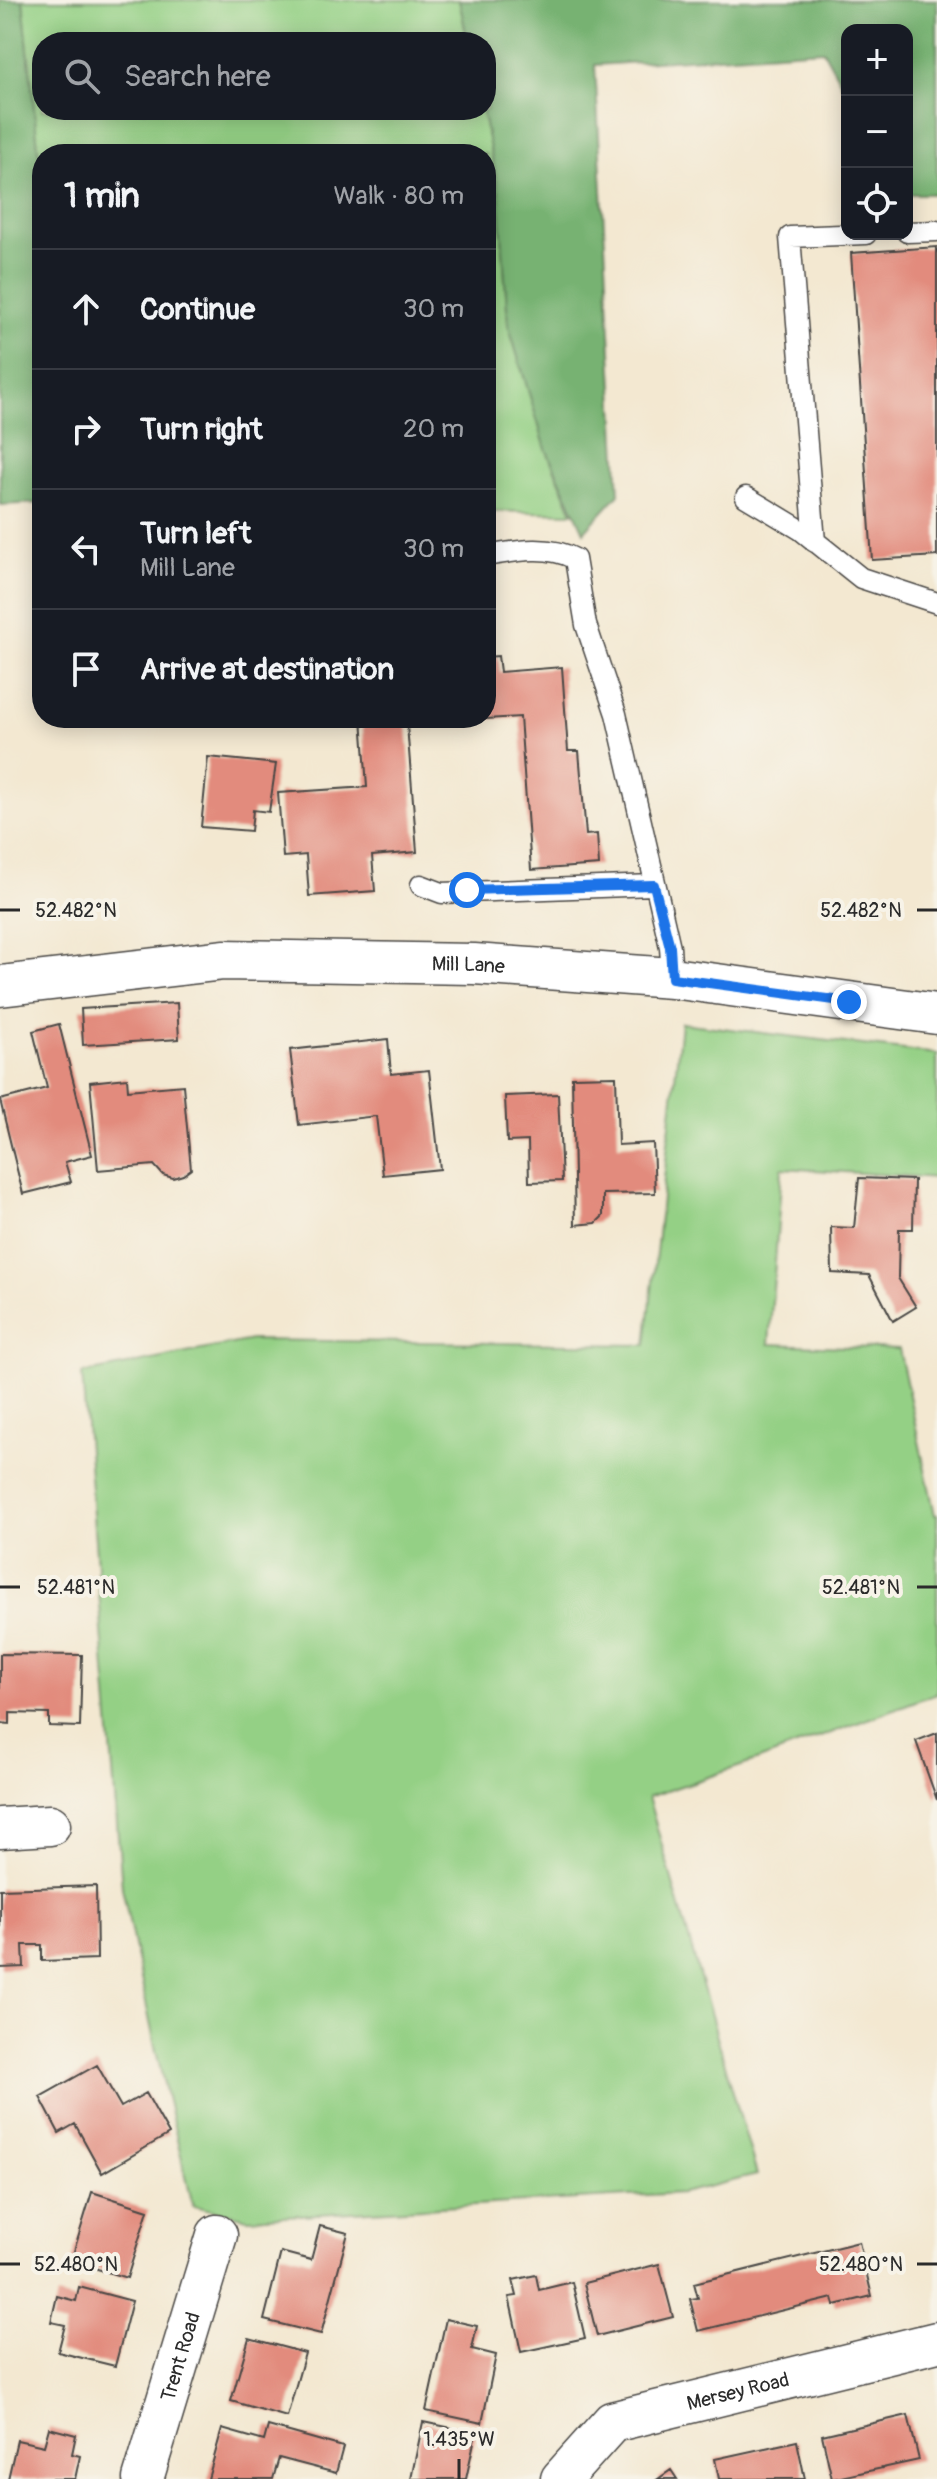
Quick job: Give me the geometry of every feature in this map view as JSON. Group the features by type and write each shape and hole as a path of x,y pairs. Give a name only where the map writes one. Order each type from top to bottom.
{"street":[{"name":"Mill Lane","path":"0,986 224,960 474,964 672,978 937,1014"},
{"path":"0,1828 50,1825"},
{"name":"Trent Road","path":"143,2479 217,2235"},
{"name":"Mersey Road","path":"561,2479 612,2422 937,2342"}],"lane":[{"path":"913,232 937,231"},
{"path":"815,542 790,237 841,235"},
{"path":"746,497 801,530 861,578 937,603"},
{"path":"496,555 544,550 561,551 575,559 586,625 616,714 670,947 672,978"},
{"path":"421,885 442,893 654,885"}],"green space":[{"path":"0,0 23,0 32,120 35,120 38,144 32,144 32,503 0,505"},
{"path":"23,0 459,0 466,32 32,32 32,89"},
{"path":"459,0 937,0 937,194 913,194 913,24 841,24 841,83 823,50 595,65 619,494 584,532 546,449 508,324 496,144 489,144 484,120 496,120 496,32 466,32"},
{"path":"35,120 484,120 489,144 38,144"},
{"path":"496,178 508,324 546,449 573,513 496,511"},
{"path":"681,1023 937,1054 937,1178 782,1168 769,1344 899,1349 937,1515 937,1693 759,1760 648,1797 757,2175 682,2193 248,2218 193,2206 156,2051 122,1887 82,1374 251,1340 646,1345"}],"building":[{"path":"937,247 937,556 872,560 851,253"},
{"path":"496,656 500,672 562,667 568,751 579,751 586,835 597,834 599,865 531,870 520,717 496,718"},
{"path":"363,728 407,728 417,852 372,856 375,891 309,896 306,855 283,857 278,793 367,787"},
{"path":"208,757 276,764 269,812 253,810 251,831 201,827"},
{"path":"177,1003 179,1039 83,1045 81,1009"},
{"path":"59,1024 92,1155 65,1162 71,1182 23,1194 0,1100 47,1088 33,1031"},
{"path":"388,1039 391,1074 429,1070 440,1169 383,1175 376,1116 299,1125 290,1050"},
{"path":"616,1076 618,1145 653,1143 655,1193 603,1194 603,1216 596,1223 575,1225 572,1077"},
{"path":"127,1078 128,1090 183,1085 191,1169 183,1175 173,1178 163,1175 154,1165 98,1170 90,1082"},
{"path":"558,1094 562,1181 529,1182 528,1141 507,1142 505,1096"},
{"path":"859,1178 914,1180 913,1229 899,1229 898,1278 916,1307 893,1321 869,1275 832,1273 831,1227 854,1228"},
{"path":"0,1654 82,1655 80,1727 49,1726 49,1714 10,1713 10,1724 0,1723"},
{"path":"937,1733 937,1800 916,1741"},
{"path":"96,1886 97,1959 42,1961 42,1945 23,1945 24,1967 0,1968 0,1889"},
{"path":"97,2065 121,2107 146,2093 169,2134 102,2173 75,2124 59,2133 40,2097"},
{"path":"92,2192 148,2210 127,2278 71,2261"},
{"path":"320,2226 348,2233 321,2334 264,2320 281,2252 311,2260"},
{"path":"859,2242 872,2296 835,2305 833,2298 698,2331 690,2299 698,2298 694,2283"},
{"path":"659,2264 673,2317 597,2336 584,2283"},
{"path":"536,2275 539,2290 572,2282 585,2338 521,2352 509,2297 517,2296 513,2280"},
{"path":"79,2287 132,2301 115,2366 58,2352 65,2325 51,2322 57,2296 76,2301"},
{"path":"446,2319 477,2326 472,2349 496,2355 482,2423 426,2411"},
{"path":"249,2338 305,2353 287,2417 231,2401"},
{"path":"908,2415 919,2460 832,2479 822,2435"},
{"path":"423,2422 476,2433 466,2479 411,2479"},
{"path":"268,2426 343,2447 336,2473 279,2458 273,2479 208,2479 222,2429 264,2441"},
{"path":"49,2428 76,2435 72,2454 80,2456 75,2479 8,2479 17,2440 44,2446"},
{"path":"797,2441 805,2479 719,2479 715,2459"},
{"path":"671,2470 677,2479 658,2479"}],"route":[{"path":"467,890 654,885 670,947 672,978 849,1002"}]}
